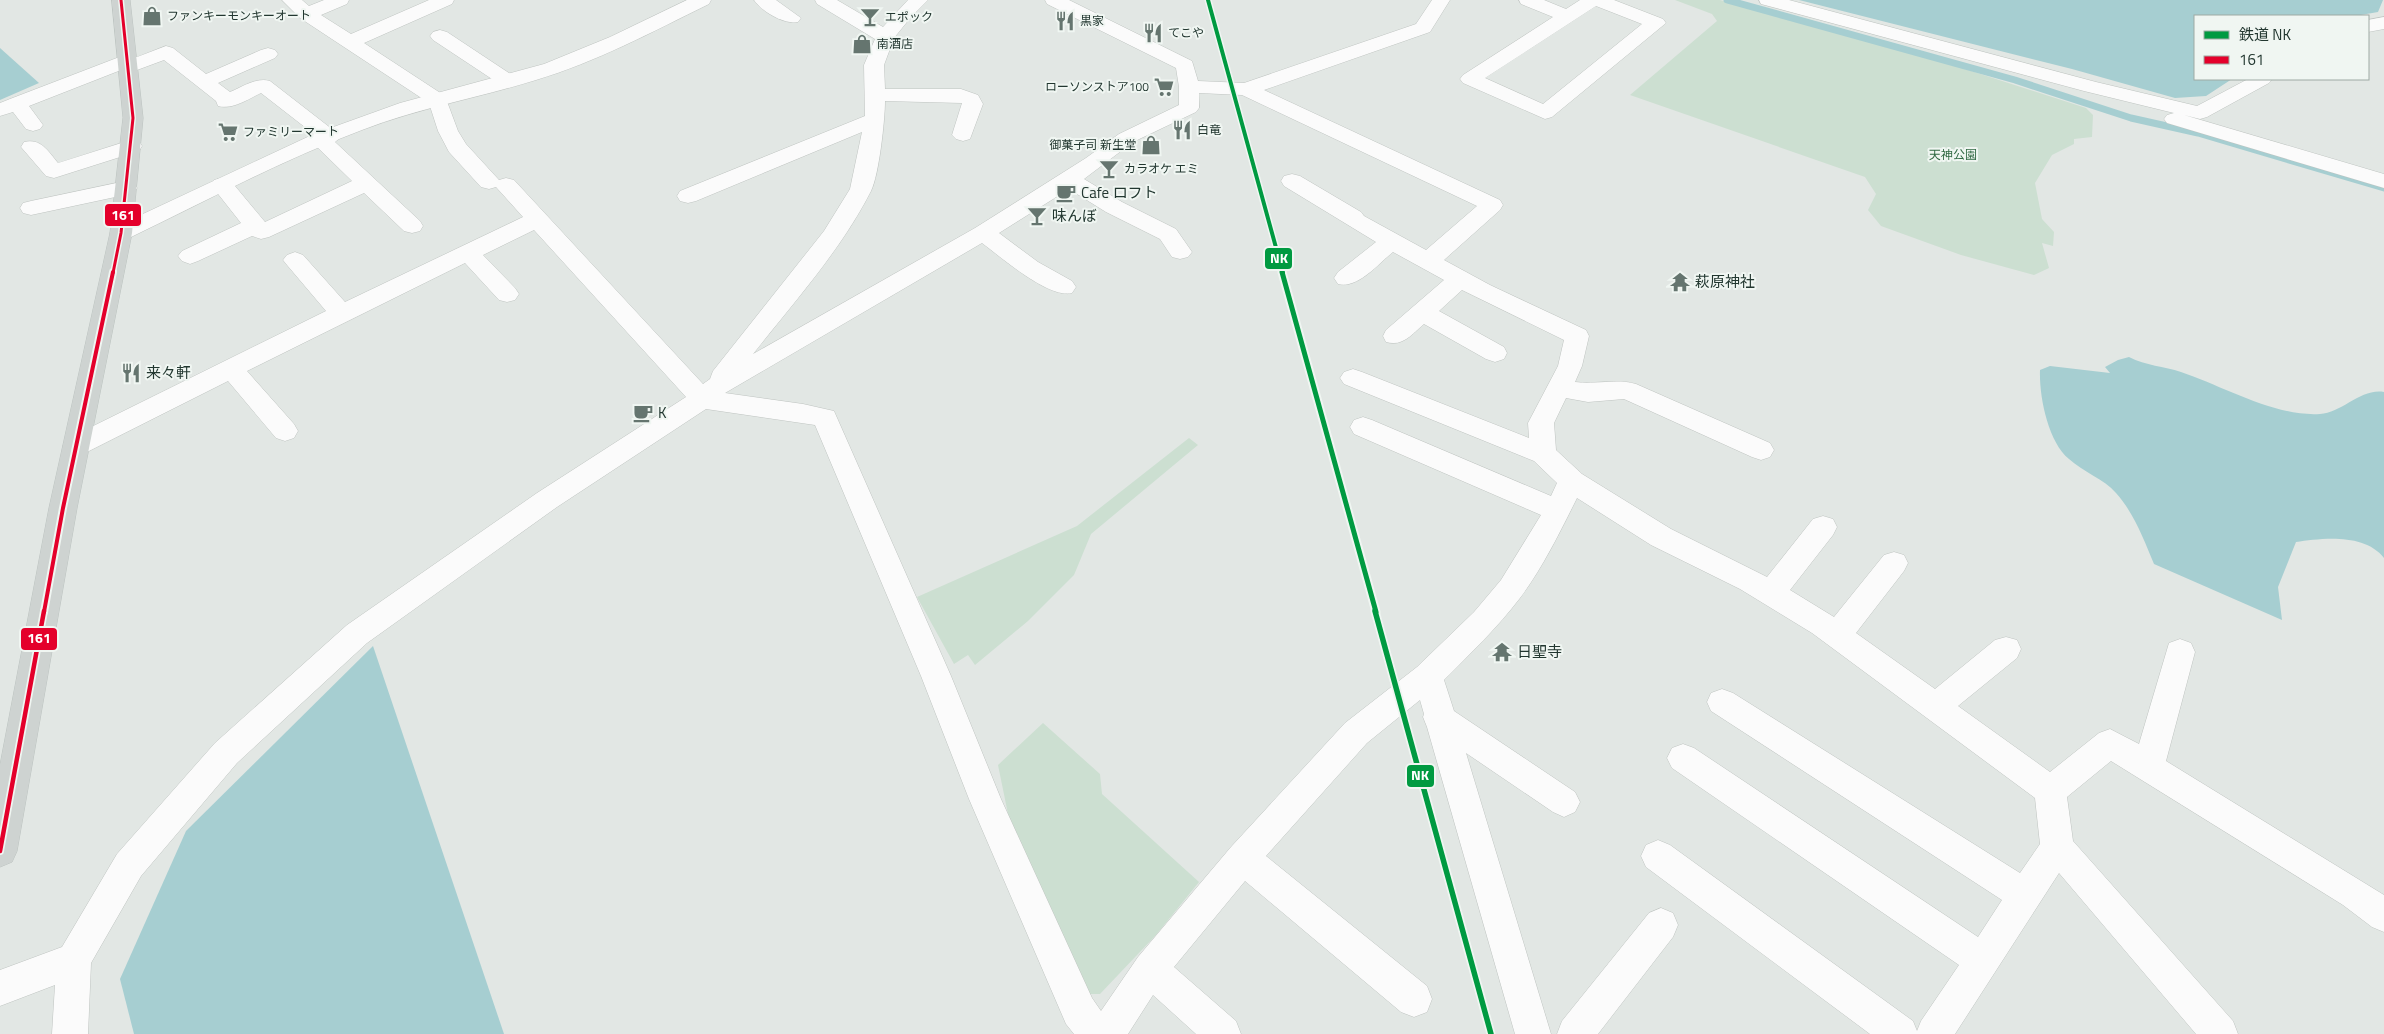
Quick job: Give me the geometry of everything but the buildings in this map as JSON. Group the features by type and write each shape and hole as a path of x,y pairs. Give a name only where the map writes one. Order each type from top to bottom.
{"main road":[{"path":"0,851 76,446 121,233 133,118 129,63 121,0"}],"street":[{"path":"291,0 307,14 438,100 448,131 457,147 538,219 708,394 824,418 936,676 985,799 1081,1026"},
{"path":"307,14 340,0"},
{"path":"350,42 445,0"},
{"path":"121,233 326,138 390,113 508,81 579,57 702,0"},
{"path":"763,0 791,18"},
{"path":"824,0 885,37"},
{"path":"708,394 833,235 861,190 875,119 874,65 885,37 904,13 919,0"},
{"path":"1188,87 1246,89 1423,28 1441,0"},
{"path":"1528,0 1566,16"},
{"path":"1593,0 1470,80 1545,114 1656,23 1598,0"},
{"path":"1768,0 2091,87 2200,114 2260,80"},
{"path":"70,1034 74,960 91,934 128,865 226,753 357,634 547,500 708,394 983,233 1094,163 1126,138 1189,108 1185,65 1059,1"},
{"path":"2369,26 2384,23"},
{"path":"440,36 508,81"},
{"path":"8,106 129,63 166,52 223,99 262,85 326,138 367,183 412,226"},
{"path":"204,82 268,54"},
{"path":"2091,87 2131,106 2384,181"},
{"path":"1246,89 1492,205 1429,260"},
{"path":"875,95 961,95 970,99 973,104 963,134"},
{"path":"8,106 33,125"},
{"path":"688,196 726,190 875,119"},
{"path":"32,148 54,171 130,146"},
{"path":"1069,179 1114,207 1168,234 1180,252"},
{"path":"1292,181 1353,216 1356,220 1461,278 1577,336 1570,366 1541,422 1543,454"},
{"path":"222,185 261,232 367,183"},
{"path":"30,208 126,188"},
{"path":"76,446 341,313 538,219"},
{"path":"190,256 256,225"},
{"path":"983,233 1030,267 1064,288"},
{"path":"1346,278 1393,240"},
{"path":"468,252 507,294"},
{"path":"295,260 341,313"},
{"path":"1395,336 1461,278"},
{"path":"1422,312 1495,353"},
{"path":"231,368 285,431"},
{"path":"1352,378 1543,454 1572,480 1661,537 1771,593 1837,635 2050,791 2057,847 2220,1034"},
{"path":"1559,388 1588,392 1627,390 1700,412 1761,450"},
{"path":"1363,427 1557,510"},
{"path":"1107,1034 1150,969 1243,858 1356,733 1428,676 1484,621 1511,588 1545,535 1572,480"},
{"path":"1771,593 1823,527"},
{"path":"1837,635 1894,563"},
{"path":"1935,707 2006,649"},
{"path":"2149,767 2180,652"},
{"path":"1428,676 1438,717 1533,1034"},
{"path":"1722,702 2026,896"},
{"path":"1438,717 1564,802"},
{"path":"2050,791 2110,742 2355,894 2384,915"},
{"path":"1683,758 1982,960"},
{"path":"1934,1034 2057,847"},
{"path":"1658,856 1900,1034"},
{"path":"1243,858 1414,999"},
{"path":"1574,1034 1661,925"},
{"path":"0,988 74,960"},
{"path":"1150,969 1223,1034"}],"green space":[{"name":"天神公園","path":"1675,0 1720,0 1937,60 2086,108 2093,115 2092,137 2074,139 2074,144 2052,155 2035,183 2042,219 2054,232 2053,246 2042,243 2049,268 2034,275 1961,255 1881,226 1868,210 1876,194 1865,177 1630,95 1717,21 1712,14"},
{"path":"1189,438 1198,445 1091,534 1074,575 1028,621 975,665 968,655 954,664 917,597 1077,526"},
{"path":"1043,723 1100,774 1102,794 1199,882 1156,935 1100,994 1084,994 1008,814 998,765"}],"water":[{"path":"1799,0 2383,0 2378,12 2361,15 2194,15 2194,80 2230,80 2206,96 2175,98 2072,69"},
{"path":"0,48 39,83 0,100"},
{"path":"2129,357 2181,372 2267,406 2303,414 2328,413 2367,394 2384,392 2384,558 2366,544 2355,541 2318,539 2296,542 2278,587 2282,620 2154,564 2133,518 2116,493 2069,459 2055,442 2046,418 2041,392 2040,370 2050,366 2110,373 2105,367"},
{"path":"373,646 504,1034 134,1034 120,979 186,831"}],"waterway":[{"path":"1727,0 2015,80 2131,118 2198,133 2384,188"}],"rail line":[{"name":"NK","path":"1208,0 1491,1034"}],"transit line":[{"name":"161","path":"0,851 63,508 121,233 133,118 121,0"}],"place":[{"name":"ファンキーモンキーオート","path":"152,16"},
{"name":"エポック","path":"870,17"},
{"name":"黒家","path":"1065,21"},
{"name":"てこや","path":"1153,33"},
{"name":"南酒店","path":"862,44"},
{"name":"ローソンストア100","path":"1164,87"},
{"name":"白竜","path":"1182,130"},
{"name":"ファミリーマート","path":"228,132"},
{"name":"御菓子司 新生堂","path":"1151,145"},
{"name":"カラオケ エミ","path":"1109,169"},
{"name":"Cafe ロフト","path":"1066,193"},
{"name":"味んぼ","path":"1037,216"},
{"name":"萩原神社","path":"1680,282"},
{"name":"来々軒","path":"131,373"},
{"name":"K","path":"643,413"},
{"name":"日聖寺","path":"1502,652"}]}
